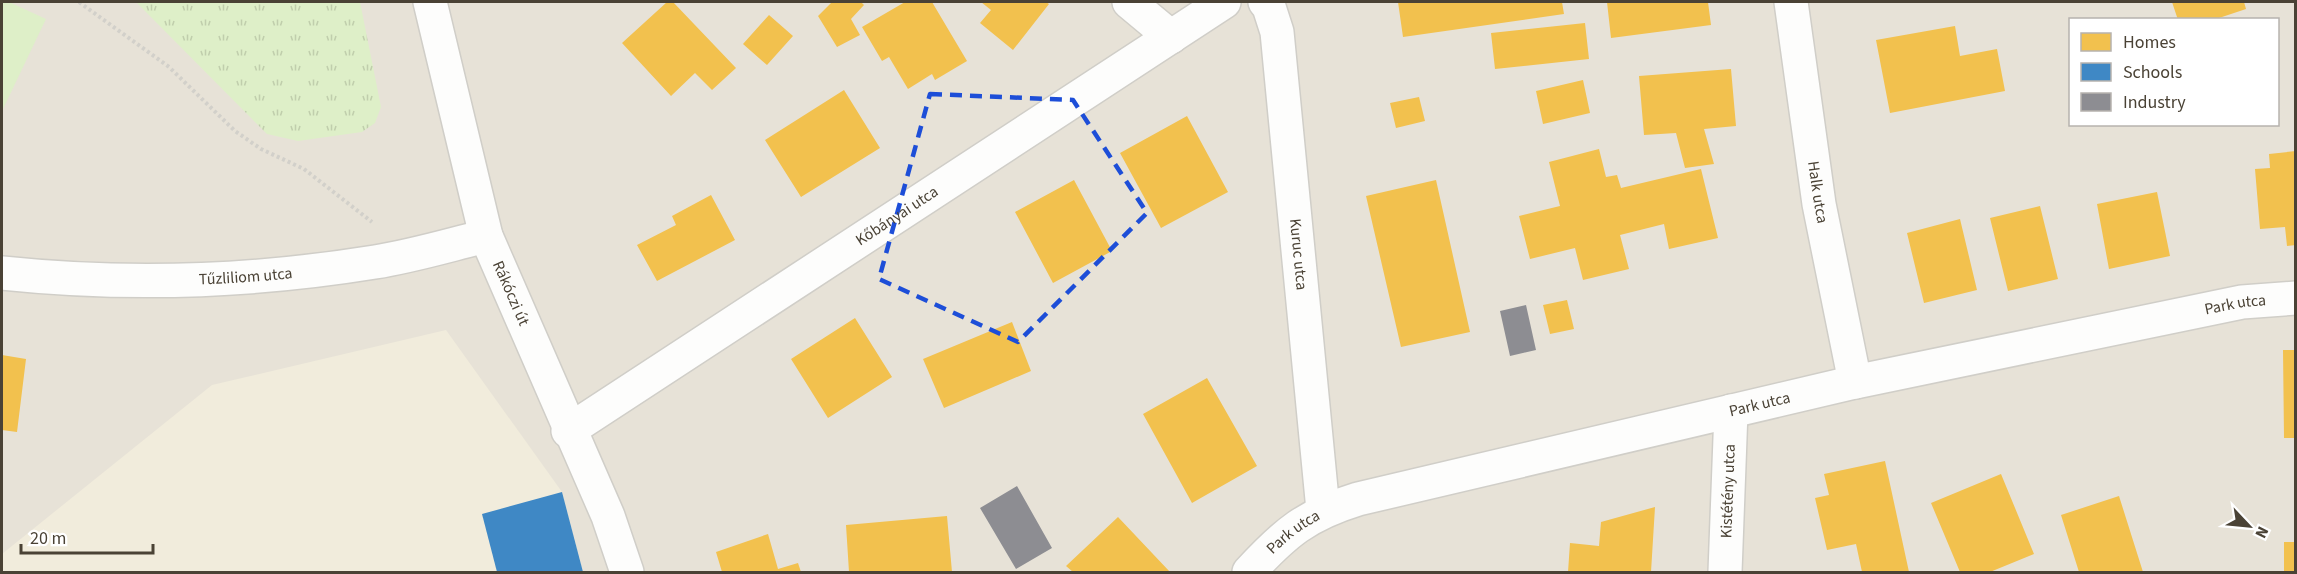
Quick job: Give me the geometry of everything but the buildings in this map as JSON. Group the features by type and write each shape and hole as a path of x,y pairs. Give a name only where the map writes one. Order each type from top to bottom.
{"street":[{"name":"Rákóczi út","path":"430,2 486,236 568,430 608,516 627,573"},
{"path":"1129,2 1171,37"},
{"name":"Kőbányai utca","path":"568,430 1224,2"},
{"name":"Kuruc utca","path":"1264,2 1269,7 1277,32 1323,510"},
{"name":"Halk utca","path":"1791,2 1819,204 1855,382"},
{"name":"Tűzliliom utca","path":"2,273 117,281 205,280 301,272 412,254 486,236"},
{"name":"Park utca","path":"1249,573 1290,530 1323,510 1358,499 1855,382 2242,302 2295,298"},
{"name":"Kistétény utca","path":"1725,573 1731,411"}],"path":[{"path":"79,2 169,67 235,131 261,149 304,169 412,254"}],"highlighted area":[{"path":"930,94 1073,100 1147,213 1018,342 879,279"}],"shaded area":[{"path":"2,2 2295,2 2295,572 2,572"},
{"path":"446,330 562,492 583,572 2,572 2,554 212,385"}],"green space":[{"path":"2,2 9,2 46,19 3,109"},
{"path":"136,2 360,2 381,107 375,123 362,132 298,141 267,134"}]}
